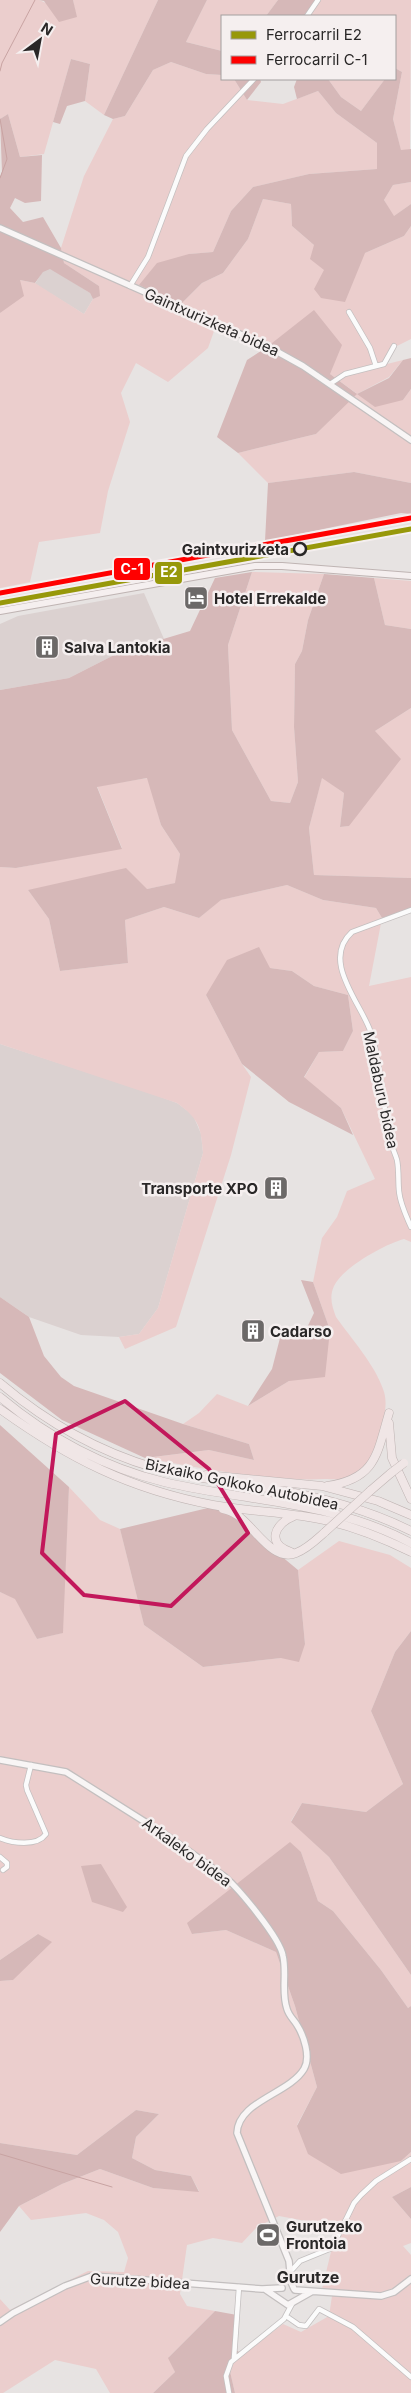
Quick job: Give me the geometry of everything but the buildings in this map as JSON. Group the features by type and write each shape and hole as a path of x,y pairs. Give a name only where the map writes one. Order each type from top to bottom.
{"highway":[{"name":"Bizkaiko Golkoko Autobidea","path":"0,1383 37,1412 66,1430 94,1445 155,1468 199,1478 265,1487 333,1501 370,1513 411,1531"},
{"name":"Bizkaiko Golkoko Autobidea","path":"0,1397 63,1442 125,1470 184,1486 333,1512 375,1526 411,1543"},
{"path":"0,1409 40,1438 76,1459 120,1479 167,1494 213,1505 296,1515 356,1528 411,1552"},
{"path":"322,1486 354,1480 370,1466 375,1458 389,1413 389,1442 392,1458 411,1499"},
{"path":"213,1505 237,1515 274,1550 288,1555 298,1552 325,1532 407,1461"},
{"path":"199,1478 209,1474 322,1486 367,1494 411,1515"},
{"path":"296,1515 280,1524 276,1535 277,1541 283,1549 298,1552"}],"main road":[{"name":"Gaintxurizketa bidea","path":"0,228 267,346 330,384 411,440"},
{"path":"0,611 255,566 282,566 411,576"},
{"name":"Arkaleko bidea","path":"0,1760 66,1772 169,1837 236,1887 282,1950 284,1960 284,2003 288,2014 304,2037 305,2066 299,2075 246,2112 239,2121 237,2133 289,2261 291,2273"},
{"path":"281,2300 283,2288 291,2273"},
{"path":"291,2273 297,2296 293,2303"},
{"name":"Gurutze bidea","path":"0,2322 65,2286 92,2276 381,2296 394,2292 411,2279"},
{"path":"262,2289 281,2300 293,2303 312,2292"}],"street":[{"path":"308,15 318,0"},
{"path":"130,286 148,257 186,156 207,129 253,80"},
{"path":"349,312 370,348 376,366"},
{"path":"330,384 345,374 384,364 394,346"},
{"name":"Maldaburu bidea","path":"411,910 352,932 346,938 342,953 344,977 371,1031 383,1086 390,1138 397,1160 399,1191 411,1227"},
{"path":"0,1838 16,1843 38,1839 46,1834 27,1790 26,1785 31,1765"},
{"path":"0,1857 7,1863 8,1867 3,1870"},
{"path":"291,2273 300,2261 332,2248 349,2212 361,2195 376,2181 411,2159"},
{"path":"234,2358 239,2287"},
{"path":"281,2300 287,2313 299,2325 306,2326 320,2309 353,2327 411,2377"},
{"path":"229,2393 226,2376 228,2367 234,2358 264,2335 287,2313 293,2303"}],"highlighted area":[{"path":"125,1401 209,1469 248,1533 171,1606 84,1595 42,1553 56,1434"}],"shaded area":[{"path":"0,0 39,0 76,16 73,0 158,0 104,115 85,101 90,64 71,59 44,154 20,157 8,114 0,119"},
{"path":"39,0 73,0 77,17 59,22 44,1"},
{"path":"158,0 207,0 186,42 221,51 221,75 206,74 171,62 153,70 125,116 113,119 104,115"},
{"path":"207,0 278,0 267,15 221,15 221,51 186,42"},
{"path":"278,0 316,0 308,15 267,15"},
{"path":"316,0 411,0 410,151 401,151 393,119 402,72 396,69 396,15 308,15"},
{"path":"71,59 90,64 85,101 67,106 60,124 53,122"},
{"path":"171,62 206,74 221,75 221,80 235,80 247,100 283,104 318,91 336,113 377,143 377,169 309,174 253,187 231,211 213,252 189,254 181,304 202,283 223,273 248,239 263,199 291,204 292,226 314,245 365,253 404,236 411,226 411,339 397,346 387,364 403,360 389,377 357,394 403,400 411,389 411,483 354,472 268,483 238,453 316,434 356,393 330,374 267,347 218,320 208,348 168,382 136,363 121,393 130,422 108,491 100,533 39,542 30,582 0,588 0,313 20,280 35,283 84,314 93,299 99,296 99,286 64,263 61,248 84,176 113,119 125,116 153,70"},
{"path":"396,69 402,72 393,119 401,150 411,149 411,182 393,185 384,200 394,216 411,204 411,226 404,236 365,253 345,302 321,298 314,289 324,270 310,259 314,245 292,226 291,204 263,199 248,239 223,273 202,283 181,304 139,285 157,263 189,254 213,252 231,211 253,187 309,174 377,169 377,143 336,113 318,91 297,99 294,87 297,80 329,80 341,97 361,111 384,80 396,80"},
{"path":"235,80 260,80 261,82 247,100"},
{"path":"329,80 384,80 361,111 341,97"},
{"path":"8,114 20,157 42,155 41,201 25,203 15,198 10,208 23,222 43,217 61,248 64,263 99,286 100,296 93,299 90,293 50,269 43,272 35,283 20,280 24,296 0,313 0,177 2,172 0,119"},
{"path":"411,182 411,204 393,217 384,200 393,185"},
{"path":"50,268 90,293 93,299 84,314 35,284 43,271"},
{"path":"314,310 342,345 330,374 357,394 316,434 238,453 217,437 247,360 267,347"},
{"path":"411,358 411,389 403,400 375,407 357,394 389,378 403,360"},
{"path":"354,472 411,483 411,514 401,513 265,541 268,483"},
{"path":"252,572 324,574 308,620 302,651 295,664 294,727 298,782 290,803 271,801 232,730 228,645"},
{"path":"252,572 228,645 232,730 271,801 290,803 298,782 294,727 295,664 302,651 308,620 324,574 374,578 385,625 411,629 411,708 375,731 401,759 349,826 340,827 344,793 322,778 309,828 314,875 411,878 411,908 382,918 376,908 323,900 287,885 221,900 199,918 164,907 125,920 128,963 60,971 49,919 28,890 126,868 147,889 175,883 180,854 161,825 147,778 97,787 122,849 16,868 0,867 0,690 69,678 120,652 190,631 215,578"},
{"path":"374,578 411,581 411,629 385,625"},
{"path":"144,593 164,639 120,652 69,678 0,690 0,624 18,616"},
{"path":"411,708 411,878 314,875 309,828 322,777 344,793 340,827 349,826 375,731"},
{"path":"148,778 161,825 180,854 176,883 147,889 28,890 49,919 60,971 128,963 125,920 164,907 199,918 220,900 287,885 323,900 376,908 382,918 369,986 411,977 411,1242 404,1239 396,1242 376,1251 355,1265 339,1279 334,1286 331,1298 336,1317 374,1371 385,1395 385,1412 373,1454 355,1475 348,1478 304,1479 258,1476 145,1458 209,1450 254,1460 249,1444 183,1424 199,1413 217,1394 248,1406 289,1381 330,1330 313,1282 322,1238 337,1217 347,1191 375,1179 341,1108 304,1078 319,1052 343,1051 353,1031 348,995 314,986 292,971 270,968 206,995 242,1064 251,1077 231,1155 176,1327 125,1349 119,1337 139,1334 158,1308 203,1153 198,1124 177,1103 0,1044 0,867 16,868 122,848 97,786"},
{"path":"259,947 270,968 292,971 314,986 348,995 353,1031 343,1051 319,1052 304,1077 341,1108 353,1135 289,1102 242,1064 206,995 227,960"},
{"path":"0,1044 142,1090 177,1103 193,1115 201,1134 203,1153 158,1308 139,1334 119,1337 81,1335 29,1317 0,1297"},
{"path":"301,1280 313,1282 330,1330 325,1377 289,1381 248,1406 272,1369 280,1338 302,1338 314,1313"},
{"path":"0,1297 29,1317 44,1356 61,1377 74,1386 183,1424 249,1444 254,1460 209,1450 145,1458 62,1420 0,1373"},
{"path":"0,1425 69,1487 63,1633 37,1639 15,1599 0,1592"},
{"path":"69,1487 100,1520 120,1529 144,1625 203,1667 281,1658 305,1644 298,1570 339,1541 390,1555 411,1568 411,1631 395,1652 371,1711 403,1784 366,1812 302,1803 291,1821 329,1857 411,1975 411,2006 408,2008 381,1970 333,1911 318,1901 301,1852 192,1934 226,1930 276,1952 295,2006 317,2087 297,2125 401,2161 411,2152 411,2187 392,2197 411,2219 411,2243 403,2246 411,2255 411,2393 235,2393 229,2367 243,2354 283,2324 301,2332 329,2316 332,2296 322,2289 337,2227 314,2232 306,2221 279,2216 257,2227 242,2243 213,2238 187,2245 180,2294 187,2306 215,2311 169,2357 175,2372 153,2393 110,2393 96,2369 55,2360 3,2393 0,2393 0,2299 10,2310 88,2271 124,2272 128,2258 118,2232 104,2220 86,2213 31,2220 19,2206 62,2184 100,2169 153,2188 199,2191 191,2176 155,2170 132,2158 136,2137 159,2114 136,2110 77,2155 0,2143 0,1981 13,1980 38,1934 0,1960 0,1592 15,1598 37,1639 62,1633"},
{"path":"212,1507 234,1517 298,1570 305,1644 299,1662 281,1658 203,1667 144,1625 120,1529"},
{"path":"411,1631 411,1975 329,1857 291,1822 302,1803 366,1812 403,1784 371,1711 395,1652"},
{"path":"290,1842 301,1852 318,1901 333,1911 381,1970 408,2008 411,2006 411,2152 401,2161 341,2174 308,2154 297,2126 317,2087 295,2006 276,1952 226,1930 192,1934 187,1923"},
{"path":"101,1864 127,1907 123,1912 92,1902 81,1866"},
{"path":"38,1934 52,1942 13,1980 0,1981 0,1960"},
{"path":"136,2110 159,2114 136,2137 132,2158 155,2170 191,2176 199,2192 153,2188 100,2169 62,2184 19,2206 0,2232 0,2143 77,2155"},
{"path":"411,2187 411,2219 392,2197"},
{"path":"215,2311 237,2315 232,2348 243,2354 229,2367 235,2393 153,2393 175,2372 168,2358"}],"waterway":[{"path":"0,71 2,63 35,0"},
{"path":"0,119 7,159 0,178"},
{"path":"0,2154 112,2187"}],"railway":[{"path":"0,596 411,521"}],"rail line":[{"name":"C-1","path":"0,593 411,518"},
{"name":"E2","path":"0,603 411,529"}],"place":[{"name":"Gaintxurizketa","path":"300,549"},
{"name":"Hotel Errekalde","path":"196,598"},
{"name":"Salva Lantokia","path":"47,647"},
{"name":"Transporte XPO","path":"276,1188"},
{"name":"Cadarso","path":"253,1331"},
{"name":"Gurutzeko Frontoia","path":"268,2235"}],"district":[{"name":"Gurutze","path":"308,2277"}]}
